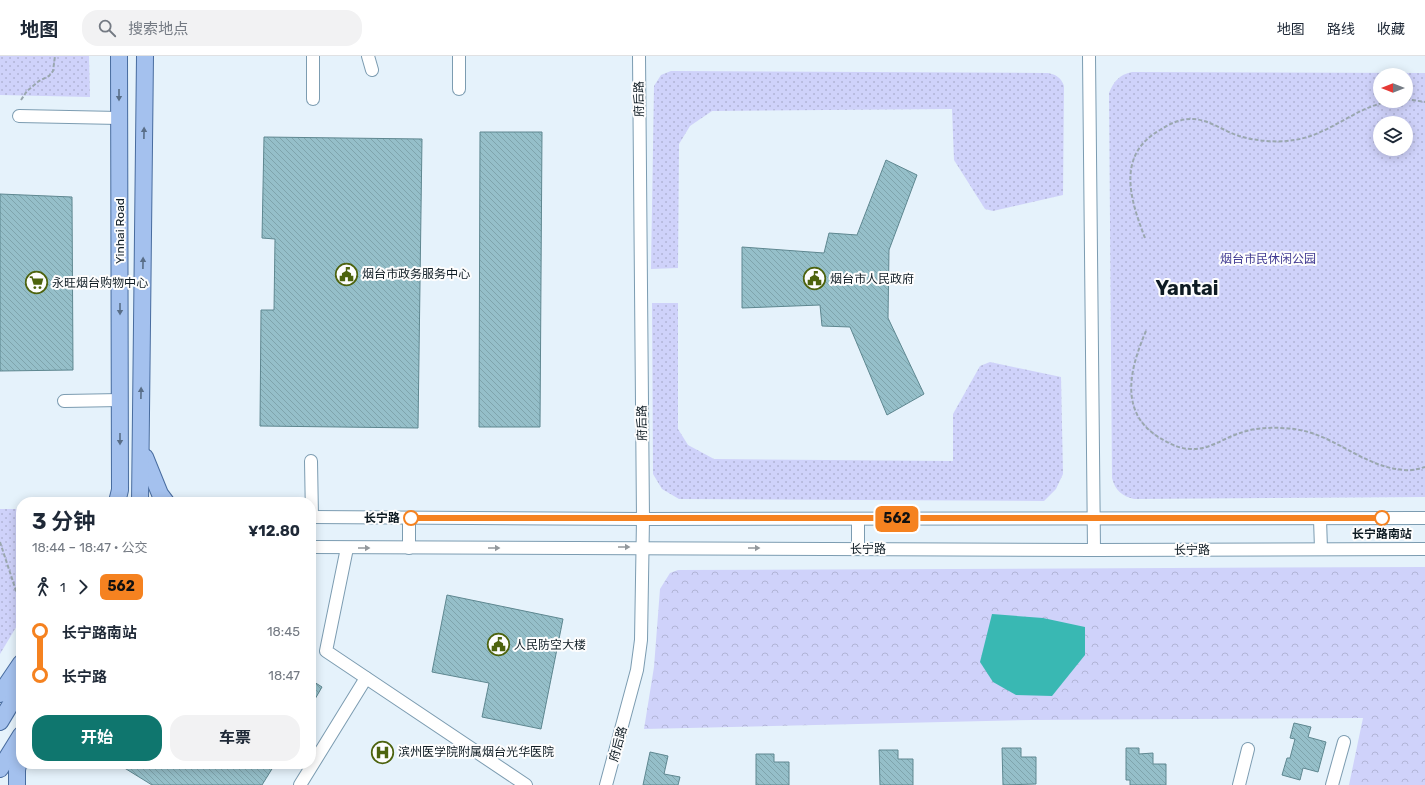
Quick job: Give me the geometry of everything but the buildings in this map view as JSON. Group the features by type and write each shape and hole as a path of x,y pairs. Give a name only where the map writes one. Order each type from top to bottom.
{"main road":[{"name":"Yinhai Road","path":"119,56 119,497"},
{"name":"Yinhai Road","path":"140,497 145,56"},
{"path":"141,443 149,471 162,497"},
{"path":"0,694 16,671"},
{"path":"0,722 16,695"},
{"path":"0,769 16,743"},
{"path":"17,769 17,785"}],"street":[{"path":"313,56 314,99"},
{"path":"368,56 372,70"},
{"path":"459,56 459,89"},
{"name":"府后路","path":"606,785 637,670 641,640 643,519 638,56"},
{"path":"1089,56 1094,550"},
{"path":"19,116 119,118"},
{"path":"64,400 120,400"},
{"path":"311,461 312,497"},
{"path":"316,517 643,519 1425,518"},
{"path":"409,518 409,548"},
{"path":"858,519 858,549"},
{"path":"1320,519 1321,549"},
{"name":"长宁路","path":"316,547 642,547 1094,550 1425,549"},
{"path":"347,548 326,651 526,785"},
{"path":"316,759 366,678"},
{"path":"1332,785 1344,742"},
{"path":"1239,785 1248,749"},
{"path":"300,785 310,769"}],"path":[{"path":"21,100 27,91 39,81 49,76 53,71 55,56"},
{"path":"1413,100 1425,102"},
{"path":"1145,238 1133,207 1129,188 1132,162 1141,144 1150,135 1171,123 1191,119 1215,124 1239,136 1264,141 1293,140 1318,135 1366,109 1373,107"},
{"path":"1146,331 1134,361 1131,380 1134,406 1142,424 1151,433 1172,445 1192,450 1216,445 1240,433 1265,428 1294,429 1319,435 1366,461 1385,467 1406,471 1425,468"},
{"path":"0,542 16,591"}],"green space":[{"path":"0,56 89,56 90,97 0,95"},
{"path":"671,71 1048,73 1060,78 1064,86 1063,195 993,211 985,209 954,160 952,109 712,111 690,126 679,144 678,268 651,269 654,86 661,75"},
{"name":"烟台市民休闲公园","path":"1132,72 1373,73 1373,108 1413,108 1413,73 1425,73 1425,497 1134,499 1126,496 1117,489 1112,478 1109,93 1118,79"},
{"path":"652,303 678,303 678,429 688,445 714,459 953,461 953,414 980,366 990,362 1061,377 1063,474 1056,489 1044,501 679,499 662,489 653,474"},
{"path":"0,509 16,509 16,627 0,654"},
{"path":"1425,567 1425,785 1349,785 1363,718 1032,720 644,729 654,667 660,589 670,573 678,570"}],"shaded area":[{"path":"992,614 1043,618 1085,627 1085,655 1052,696 1016,695 993,682 980,662"}],"bus line":[{"name":"562","path":"411,518 1382,518"}],"place":[{"name":"烟台市政务服务中心","path":"347,274"},
{"name":"烟台市人民政府","path":"815,279"},
{"name":"永旺烟台购物中心","path":"36,283"},
{"name":"长宁路","path":"411,518"},
{"name":"长宁路南站","path":"1382,518"},
{"name":"人民防空大楼","path":"498,645"},
{"name":"滨州医学院附属烟台光华医院","path":"382,752"}],"district":[{"name":"Yantai","path":"1187,288"}]}
